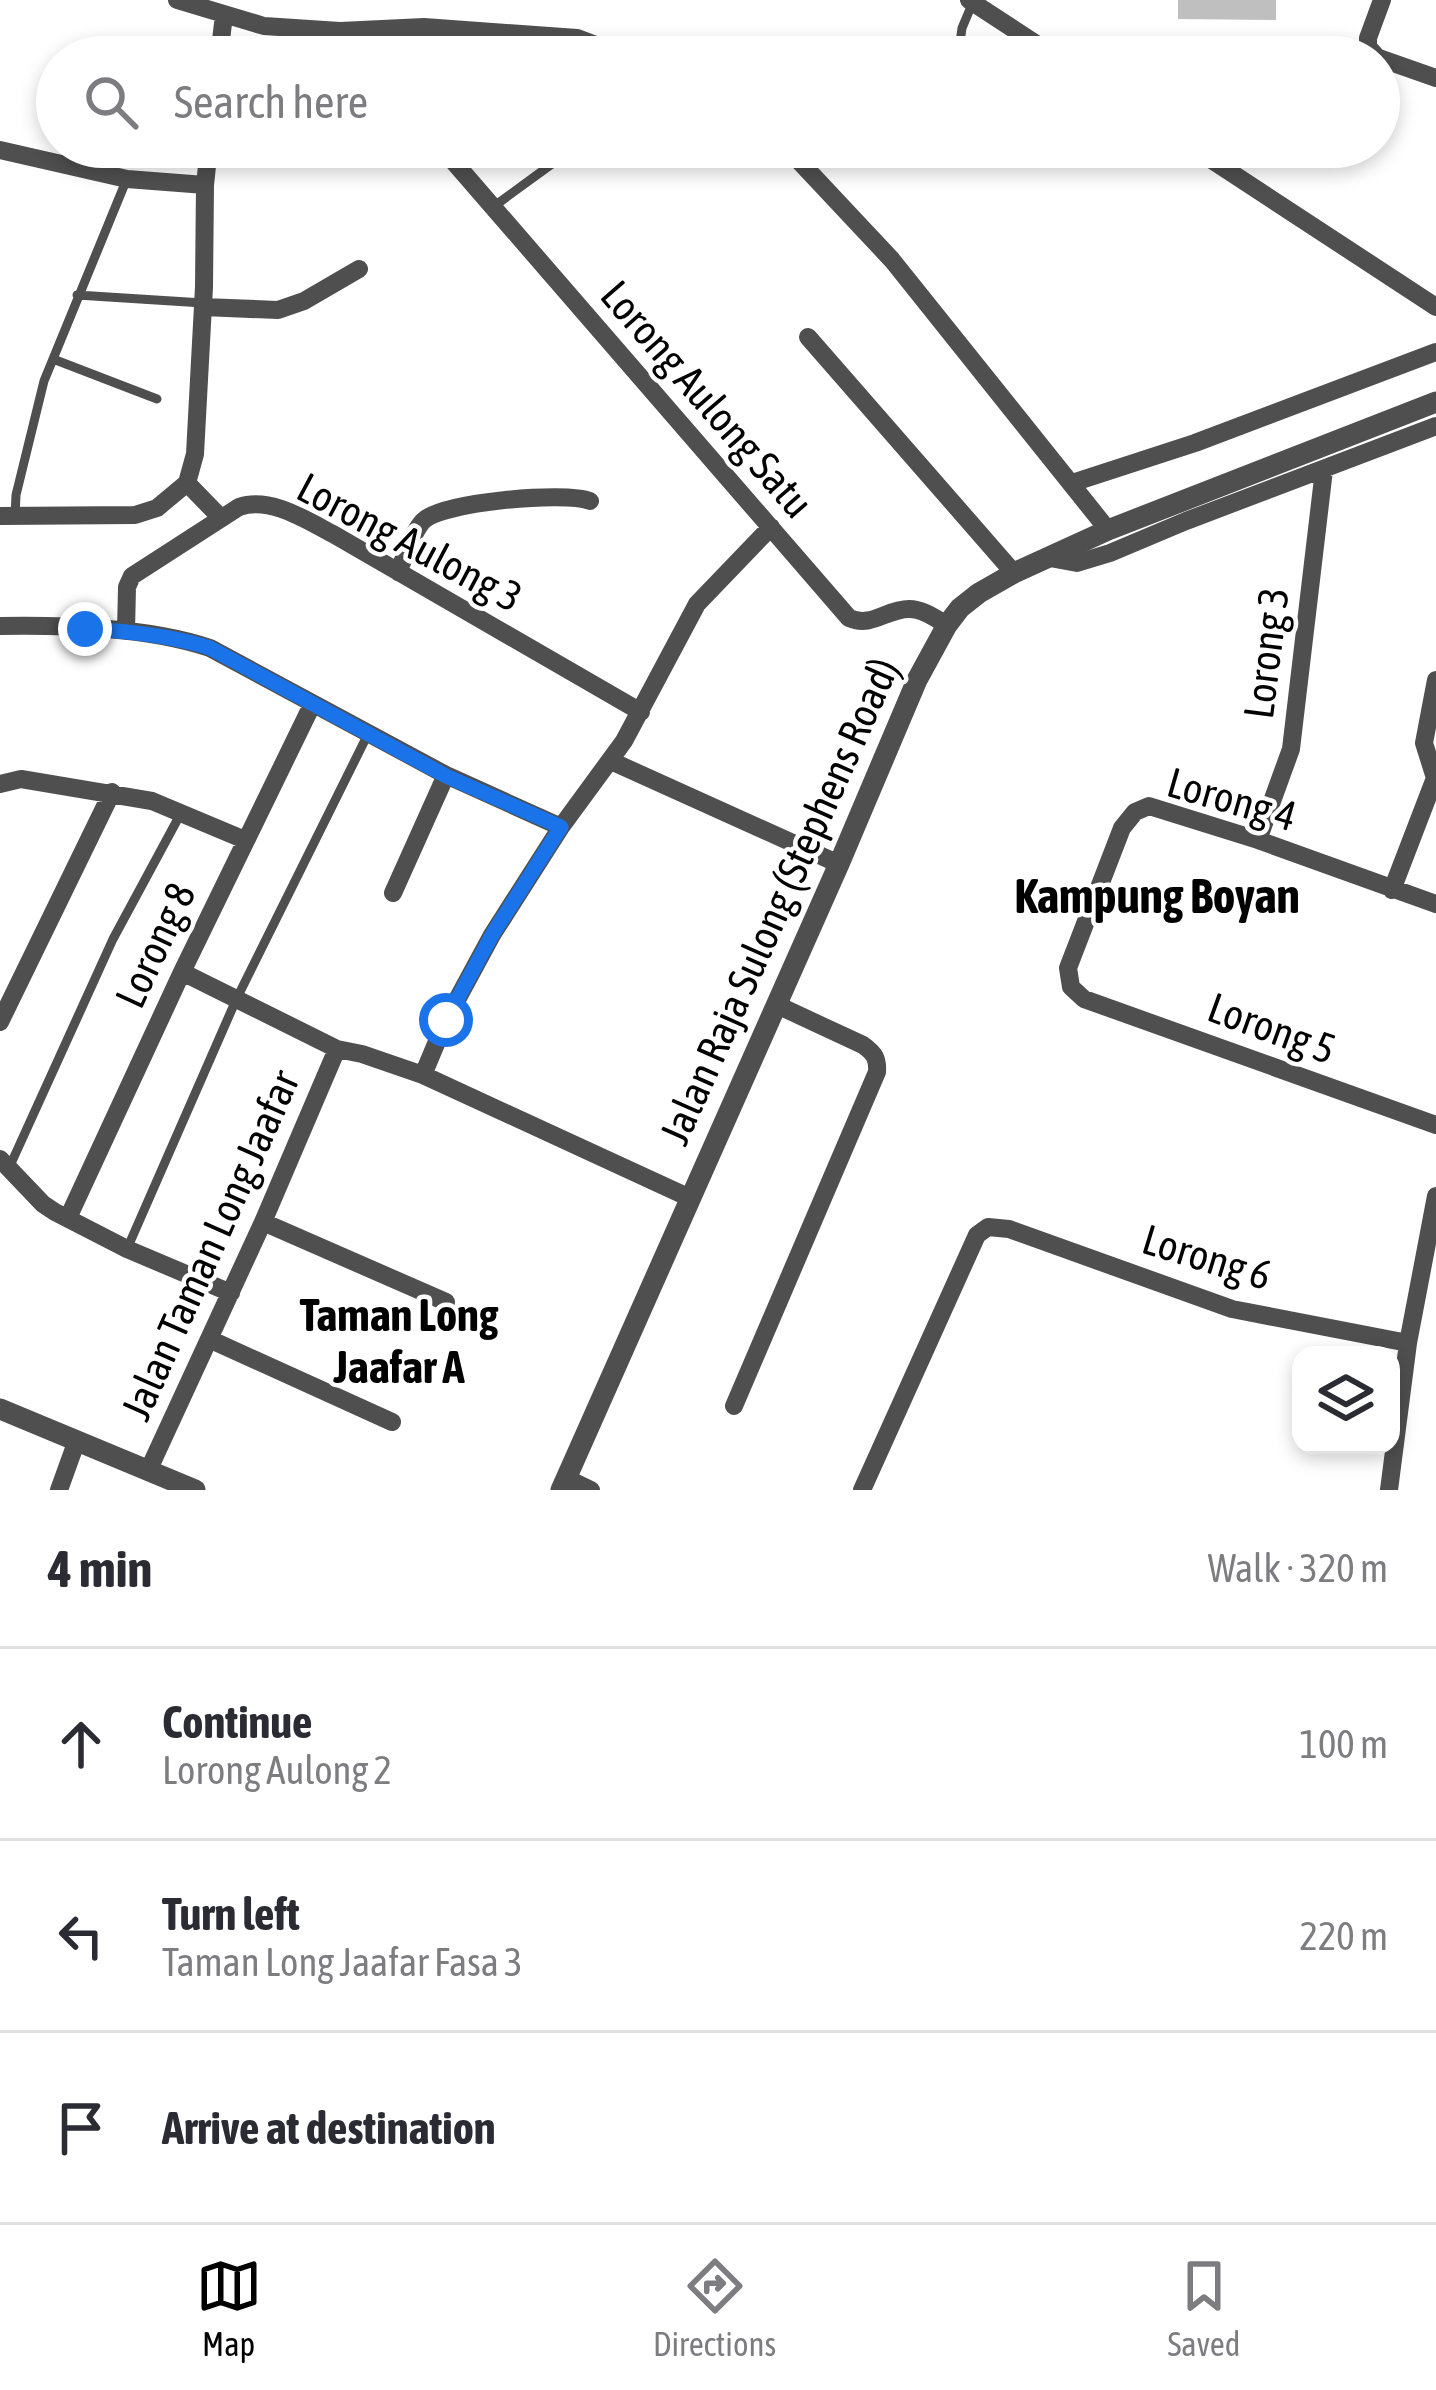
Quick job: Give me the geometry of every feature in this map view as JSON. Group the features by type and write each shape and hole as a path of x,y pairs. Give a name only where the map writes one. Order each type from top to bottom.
{"street":[{"path":"177,0 264,26 340,31 424,27 549,36"},
{"path":"1369,36 1382,0"},
{"path":"971,1 1024,36"},
{"path":"222,36 224,15"},
{"path":"340,31 344,36"},
{"path":"1400,65 1436,78"},
{"path":"0,150 36,158"},
{"path":"79,168 127,179 205,185"},
{"path":"8,516 135,515 157,508 187,482 195,454 207,168"},
{"name":"Lorong Aulong Satu","path":"459,168 850,618 870,622 910,609 947,625"},
{"path":"806,168 892,260 1108,530"},
{"path":"1224,168 1436,307"},
{"path":"203,305 278,310 304,301 359,269"},
{"path":"808,337 1014,574"},
{"path":"1072,483 1195,443 1436,352"},
{"name":"Jalan Raja Sulong (Stephens Road)","path":"564,1484 917,680 960,608 1014,574 1108,530 1436,402"},
{"path":"1050,558 1077,562 1109,553 1436,426"},
{"name":"Lorong 3","path":"1258,840 1291,749 1324,470"},
{"path":"187,482 221,518"},
{"path":"398,572 422,522 431,515 529,497 578,496 590,501"},
{"name":"Lorong Aulong 3","path":"126,631 131,576 249,503 279,509 332,534 641,712"},
{"path":"424,1075 446,1020 492,935 561,827 611,761 697,604 770,527"},
{"path":"0,626 126,631 210,648 446,776 561,827"},
{"path":"1392,890 1435,778 1424,743 1436,680"},
{"name":"Lorong 8","path":"68,1218 312,705"},
{"path":"611,761 839,864"},
{"path":"393,893 446,776"},
{"path":"0,784 21,778 152,801 245,840"},
{"path":"0,1022 112,792"},
{"name":"Lorong 4","path":"1084,1000 1071,987 1069,968 1122,828 1135,812 1149,806 1436,904"},
{"path":"182,972 337,1049 424,1075 690,1198"},
{"name":"Lorong 5","path":"1084,1000 1436,1125"},
{"path":"734,1406 877,1072 878,1061 863,1045 777,1005"},
{"name":"Jalan Taman Long Jaafar","path":"149,1469 337,1049"},
{"path":"5,1163 43,1204 127,1249 231,1293"},
{"path":"1389,1490 1408,1343 1436,1196"},
{"path":"263,1222 446,1302"},
{"name":"Lorong 6","path":"862,1490 977,1235 988,1227 1009,1229 1232,1309 1408,1343"},
{"path":"209,1339 392,1422"},
{"path":"0,1409 195,1490"},
{"path":"59,1490 77,1439"},
{"path":"564,1484 591,1490"}],"lane":[{"path":"961,36 971,1"},
{"path":"493,207 546,168"},
{"path":"8,516 44,381 127,179"},
{"path":"77,295 203,305"},
{"path":"53,359 158,399"},
{"path":"127,1249 236,1000 368,734"},
{"path":"5,1163 113,939 181,813"}],"building":[{"path":"1178,0 1276,0 1276,20 1178,19"}],"district":[{"name":"Kampung Boyan","path":"1157,895"},
{"name":"Taman Long Jaafar A","path":"399,1341"}],"route":[{"path":"85,629 126,631 210,648 446,776 561,827 492,935 446,1020"}]}
